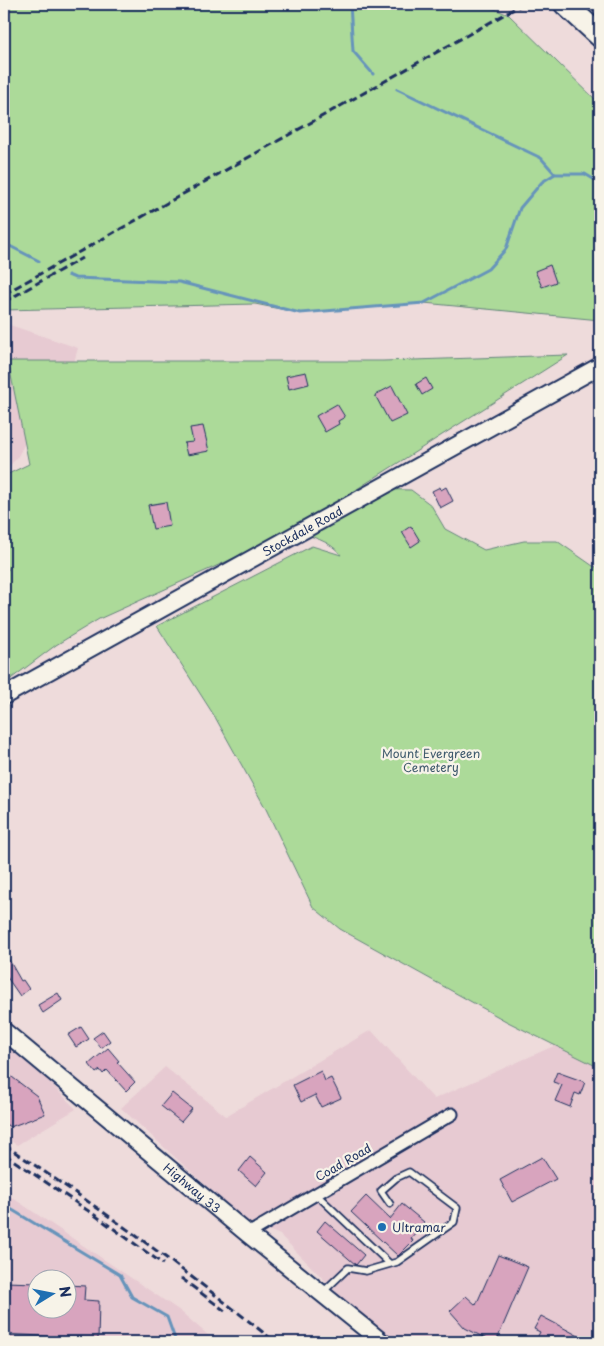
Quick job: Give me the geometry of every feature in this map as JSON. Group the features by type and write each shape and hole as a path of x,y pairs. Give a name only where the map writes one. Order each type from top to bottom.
{"highway":[{"path":"569,8 600,36"}],"street":[{"name":"Stockdale Road","path":"4,696 600,366"},
{"name":"Highway 33","path":"4,1031 248,1234 382,1342"},
{"name":"Coad Road","path":"248,1234 452,1114"}],"lane":[{"path":"322,1294 348,1268 366,1271 397,1262 454,1222 457,1208 409,1172 396,1178 381,1191 390,1204"},
{"path":"316,1194 390,1264"}],"shaded area":[{"path":"4,323 78,348 57,424 25,443 17,458 4,472"},
{"path":"371,1030 434,1099 556,1045 600,1068 600,1342 394,1342 350,1306 280,1235 245,1221 121,1108 165,1067 226,1116"},
{"path":"4,1039 15,1047 76,1109 17,1145 4,1137"},
{"path":"4,1192 180,1311 216,1342 4,1342"}],"green space":[{"path":"4,4 482,4 509,15 600,104 600,320 424,303 300,313 255,304 4,310"},
{"name":"Mount Evergreen Cemetery","path":"568,355 357,489 411,490 431,505 445,529 484,550 524,541 557,541 593,566 600,568 600,1068 506,1021 340,929 313,907 266,809 215,717 157,626 312,546 341,555 332,546 294,531 99,619 56,645 4,684 4,573 9,569 4,562 4,476 29,464 8,361 383,361"}],"building":[{"path":"550,265 556,282 542,287 535,271"},
{"path":"306,372 309,384 289,389 286,376"},
{"path":"426,378 432,389 422,395 416,384"},
{"path":"392,386 407,415 390,423 375,395"},
{"path":"337,404 345,417 338,421 339,424 325,432 316,416"},
{"path":"203,426 209,451 187,455 184,443 193,442 190,428"},
{"path":"440,487 441,490 446,487 453,501 440,508 432,491"},
{"path":"166,502 170,526 153,529 148,505"},
{"path":"411,526 420,541 411,547 402,532"},
{"path":"4,951 21,981 23,980 29,989 20,996 4,973"},
{"path":"58,993 62,1000 43,1013 38,1005"},
{"path":"81,1027 89,1039 76,1047 68,1035"},
{"path":"103,1031 110,1041 101,1048 93,1038"},
{"path":"108,1048 119,1061 117,1062 135,1082 126,1091 107,1070 103,1074 100,1070 96,1073 89,1064"},
{"path":"4,1071 37,1096 45,1114 10,1127 4,1123"},
{"path":"321,1071 325,1081 331,1078 341,1098 321,1107 315,1095 301,1102 293,1085"},
{"path":"557,1072 585,1082 580,1095 575,1093 570,1107 555,1101 562,1085 553,1082"},
{"path":"172,1093 192,1109 181,1122 161,1106"},
{"path":"250,1157 267,1172 256,1186 239,1171"},
{"path":"542,1157 556,1179 512,1202 500,1180"},
{"name":"Ultramar","path":"366,1196 390,1219 402,1204 424,1222 411,1238 413,1241 398,1256 351,1212"},
{"path":"325,1221 364,1255 356,1265 317,1231"},
{"path":"498,1255 528,1267 496,1342 493,1342 465,1328 450,1311 466,1296 476,1305"},
{"path":"4,1282 28,1283 28,1318 78,1318 78,1286 85,1286 84,1300 99,1301 98,1339 4,1334"},
{"path":"541,1316 590,1342 535,1342 540,1332 534,1329"}],"waterway":[{"path":"350,4 353,51 373,74"},
{"path":"397,89 541,158 555,174"},
{"path":"68,275 75,278 179,282 300,313 424,303 488,269 506,249 520,208 542,182 555,174 585,174 600,183"},
{"path":"4,243 39,261"},
{"path":"4,1205 120,1275 132,1297 167,1317 176,1342"}],"railway":[{"path":"4,294 523,4"},
{"path":"4,302 82,258"},
{"path":"4,1145 142,1240 275,1342"},
{"path":"4,1154 163,1264"},
{"path":"181,1278 225,1311"}],"place":[{"name":"Ultramar","path":"382,1227"}]}
